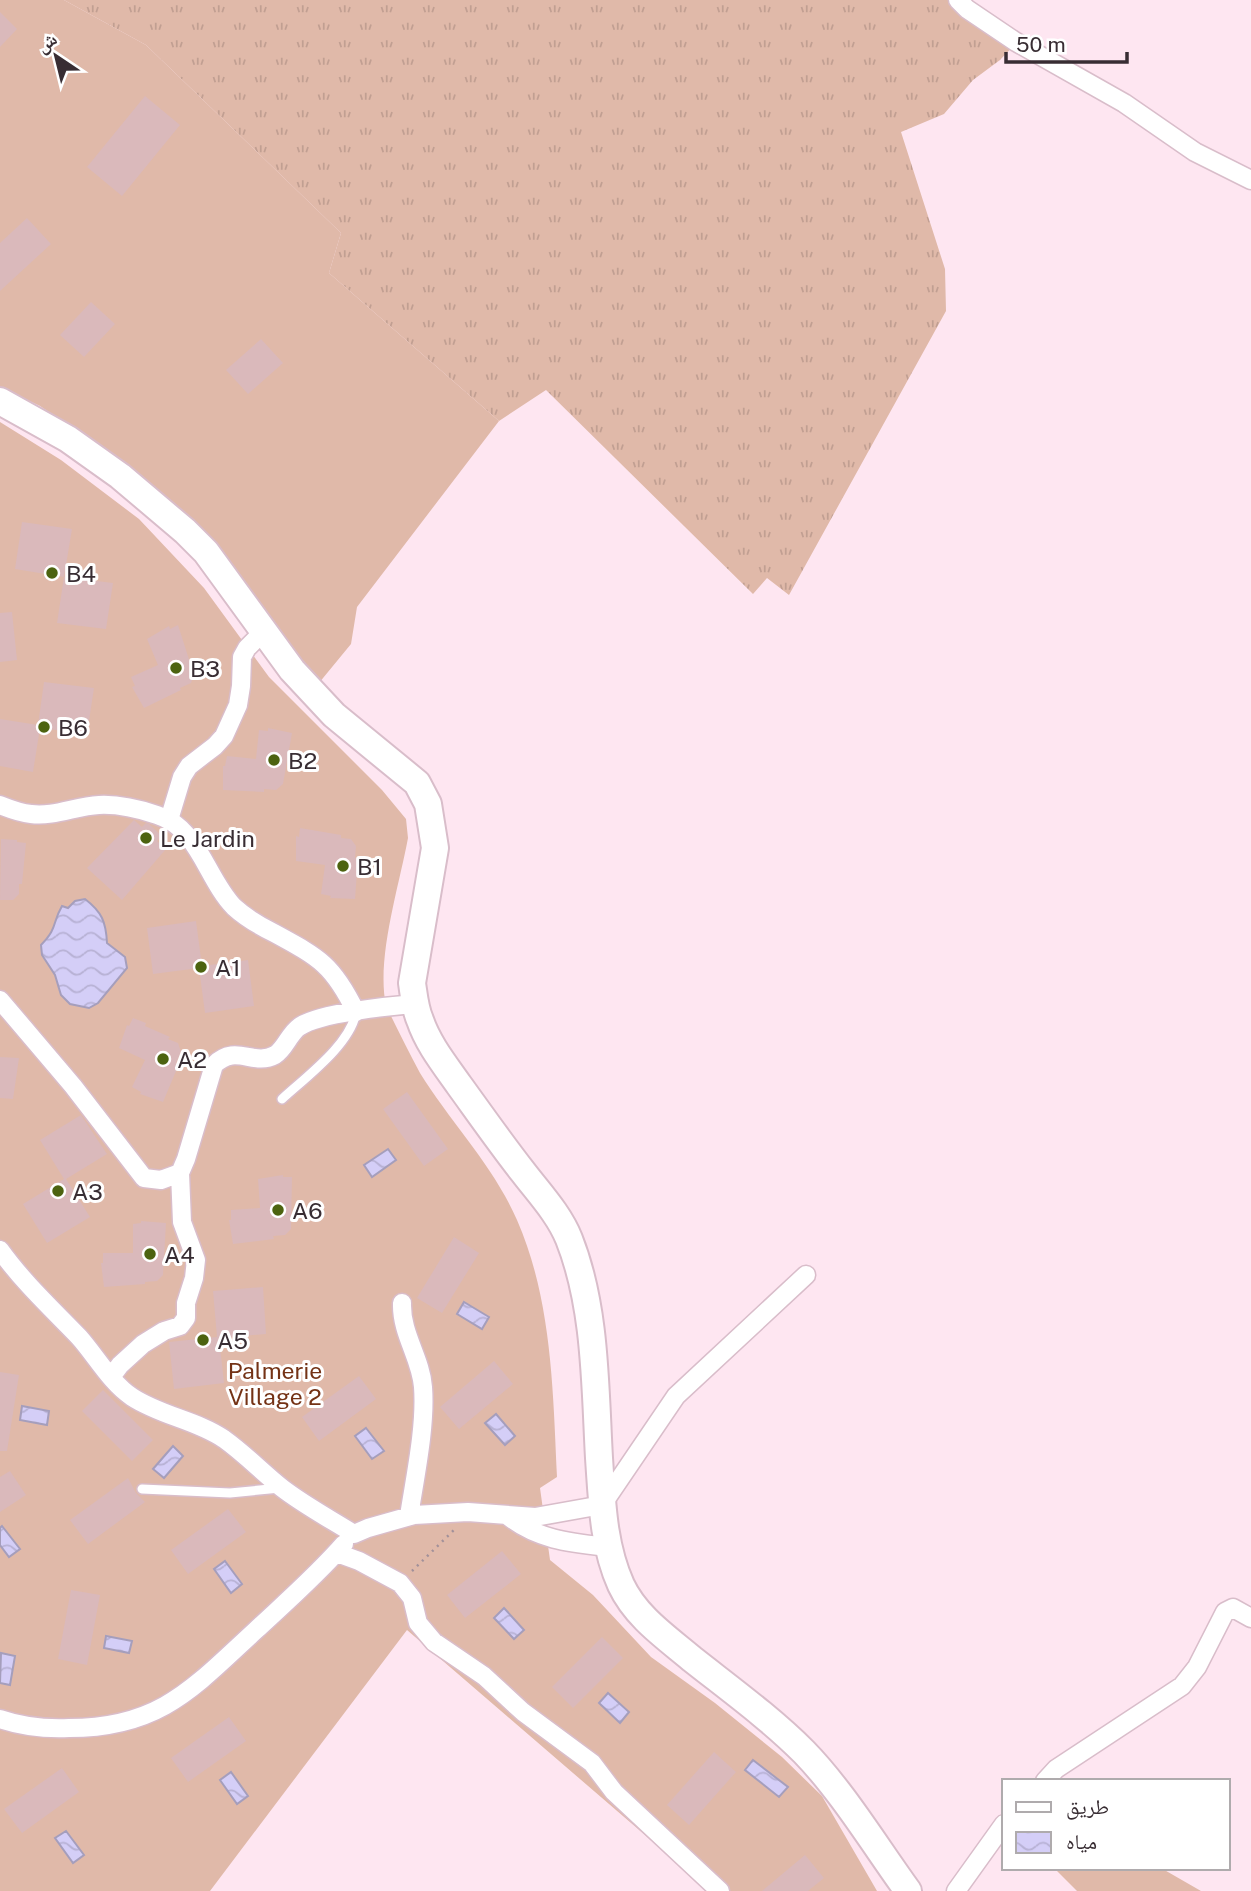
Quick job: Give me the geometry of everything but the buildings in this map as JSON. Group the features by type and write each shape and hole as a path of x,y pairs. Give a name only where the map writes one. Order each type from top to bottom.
{"street":[{"path":"958,0 1016,42 1124,103 1195,152 1251,180"},
{"path":"0,401 68,439 150,500 206,552 292,670 334,715 417,783 428,804 436,848 412,983 415,1004 433,1048 498,1140 554,1211 568,1238 581,1276 589,1325 602,1505 608,1547 622,1588 639,1613 769,1719 806,1754 908,1891"},
{"path":"169,820 182,777 189,766 224,736 238,705 242,657 264,631"},
{"path":"0,805 32,814 103,805 133,808 169,820 184,830 234,907 250,920 323,962 340,980 356,1012"},
{"path":"0,1000 73,1086 144,1178 161,1180 180,1172"},
{"path":"111,1377 143,1344 164,1331 180,1326 186,1318 186,1303 196,1261 183,1222 180,1172 214,1065 222,1057 230,1055 268,1058 276,1055 293,1032 315,1019 386,1006 415,1004"},
{"path":"0,1250 22,1280 80,1338 130,1396 199,1425 222,1438 246,1455 282,1488 354,1534"},
{"path":"0,1719 41,1729 89,1728 124,1724 149,1715 174,1701 213,1671 305,1587 354,1534 368,1528 409,1516 459,1512 544,1516 602,1505 676,1396 806,1275"},
{"path":"402,1303 405,1328 423,1384 418,1461 409,1516"},
{"path":"508,1516 528,1531 547,1538 608,1547"},
{"path":"337,1553 359,1561 400,1583 412,1598 418,1623 434,1642 484,1676 523,1712 592,1763 614,1792 720,1891"},
{"path":"1047,1779 1056,1769 1182,1686 1197,1667 1225,1612 1233,1608 1251,1618"},
{"path":"956,1891 1002,1827"}],"lane":[{"path":"282,1099 347,1037 355,1023 356,1012"},
{"path":"142,1489 230,1493 282,1488"}],"path":[{"path":"400,1583 455,1529 459,1523 459,1512"}],"green space":[{"path":"0,0 64,0 146,45 341,233 329,273 499,421 357,607 351,644 314,689 92,442 40,406 0,387"},
{"path":"64,0 960,0 1018,41 1000,60 973,80 944,114 901,132 945,269 946,311 789,595 767,578 753,594 546,390 499,421 329,273 341,233 146,45"},
{"name":"Palmerie Village 2","path":"0,422 61,460 139,519 204,588 269,677 382,790 406,819 408,838 386,945 386,1006 420,1073 496,1181 517,1220 529,1250 544,1314 552,1379 557,1477 540,1488 550,1560 593,1595 651,1657 715,1703 782,1757 822,1796 877,1891 710,1891 407,1630 210,1891 0,1891"},
{"path":"1056,1870 1164,1870 1201,1891 1077,1891"}],"water":[{"path":"85,899 99,913 106,929 107,943 125,957 127,968 98,1003 89,1008 70,1004 61,995 55,975 42,955 41,945 52,930 62,906 68,908 75,901"},
{"path":"388,1149 396,1160 372,1177 364,1165"},
{"path":"464,1302 489,1317 482,1329 457,1314"},
{"path":"22,1406 49,1411 47,1425 20,1420"},
{"path":"496,1414 515,1436 505,1445 485,1423"},
{"path":"366,1428 384,1451 372,1459 355,1436"},
{"path":"173,1446 183,1456 164,1478 153,1469"},
{"path":"2,1526 20,1549 9,1557 0,1545"},
{"path":"225,1561 242,1584 231,1593 214,1569"},
{"path":"504,1608 524,1630 514,1639 494,1618"},
{"path":"106,1636 132,1641 129,1653 104,1648"},
{"path":"1,1653 15,1656 10,1685 0,1683"},
{"path":"608,1693 629,1712 620,1723 599,1703"},
{"path":"753,1760 788,1787 779,1797 745,1770"},
{"path":"231,1772 248,1796 237,1804 220,1780"},
{"path":"66,1831 84,1855 73,1863 55,1838"}],"place":[{"name":"B4","path":"52,573"},
{"name":"B3","path":"176,668"},
{"name":"B6","path":"44,727"},
{"name":"B2","path":"274,760"},
{"name":"Le Jardin","path":"146,838"},
{"name":"B1","path":"343,866"},
{"name":"A1","path":"201,967"},
{"name":"A2","path":"163,1059"},
{"name":"A3","path":"58,1191"},
{"name":"A6","path":"278,1210"},
{"name":"A4","path":"150,1254"},
{"name":"A5","path":"203,1340"}]}
